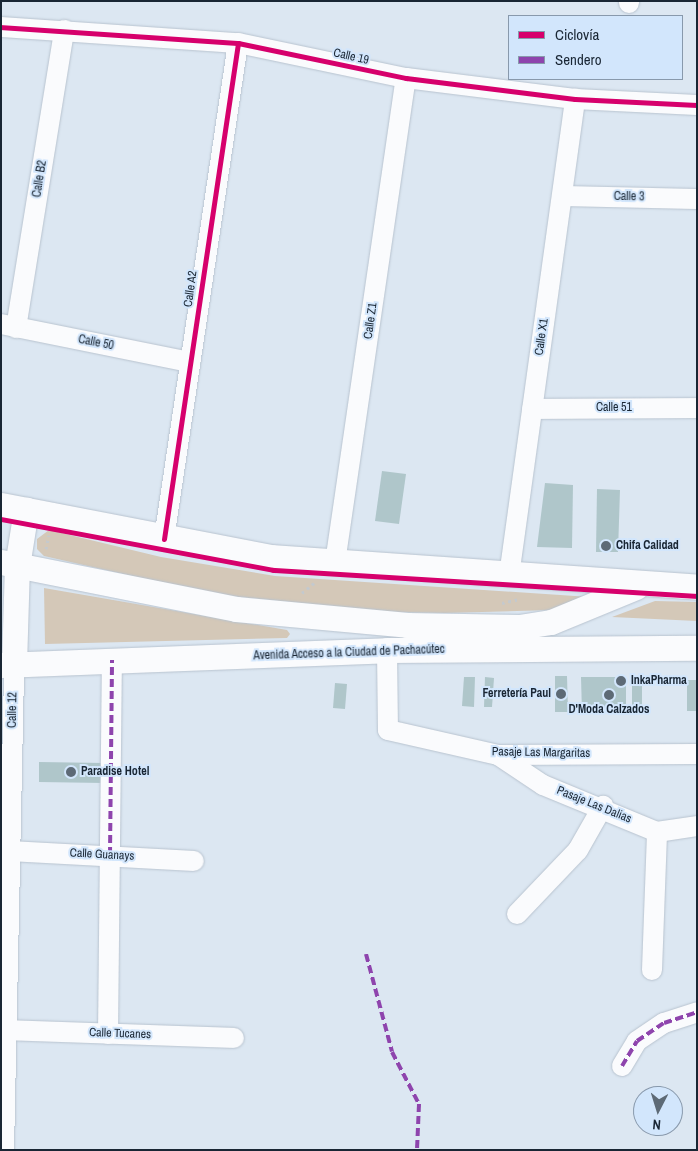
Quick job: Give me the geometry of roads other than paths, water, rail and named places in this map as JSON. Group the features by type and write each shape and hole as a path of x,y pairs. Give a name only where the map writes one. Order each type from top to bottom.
{"main road":[{"name":"Avenida Acceso a la Ciudad de Pachacútec","path":"1,505 164,539 335,563 640,585 697,587"},
{"name":"Calle 12","path":"8,665 9,564 26,510"},
{"name":"Avenida Acceso a la Ciudad de Pachacútec","path":"9,564 236,608 407,625 519,627 551,622 640,585"},
{"name":"Avenida Acceso a la Ciudad de Pachacútec","path":"8,665 387,650 697,648"}],"street":[{"name":"Calle 19","path":"1,27 238,43 406,78 575,98 697,105"},
{"name":"Calle B2","path":"9,326 64,30"},
{"name":"Calle A2","path":"164,539 238,43"},
{"name":"Calle Z1","path":"335,563 406,78"},
{"name":"Calle X1","path":"509,576 575,98"},
{"name":"Calle 3","path":"562,196 697,199"},
{"name":"Calle 50","path":"9,326 190,362"},
{"name":"Calle 51","path":"532,409 697,408"},
{"name":"Pasaje Las Margaritas","path":"387,650 388,730 498,755 697,754"},
{"path":"108,1034 112,660"},
{"name":"Calle 12","path":"3,1147 10,851 8,665"},
{"name":"Pasaje Las Dalias","path":"498,755 543,784 603,806 657,832"},
{"path":"516,914 578,850 603,806"},
{"path":"652,970 657,832 697,826"},
{"name":"Calle Guanays","path":"10,851 194,861"},
{"path":"622,1066 637,1041 664,1023 697,1012"},
{"name":"Calle Tucanes","path":"6,1030 234,1038"}],"place":[{"name":"Chifa Calidad","path":"606,546"},
{"name":"InkaPharma","path":"621,681"},
{"name":"Ferretería Paul","path":"561,694"},
{"name":"D'Moda Calzados","path":"609,695"},
{"name":"Paradise Hotel","path":"71,772"}]}
